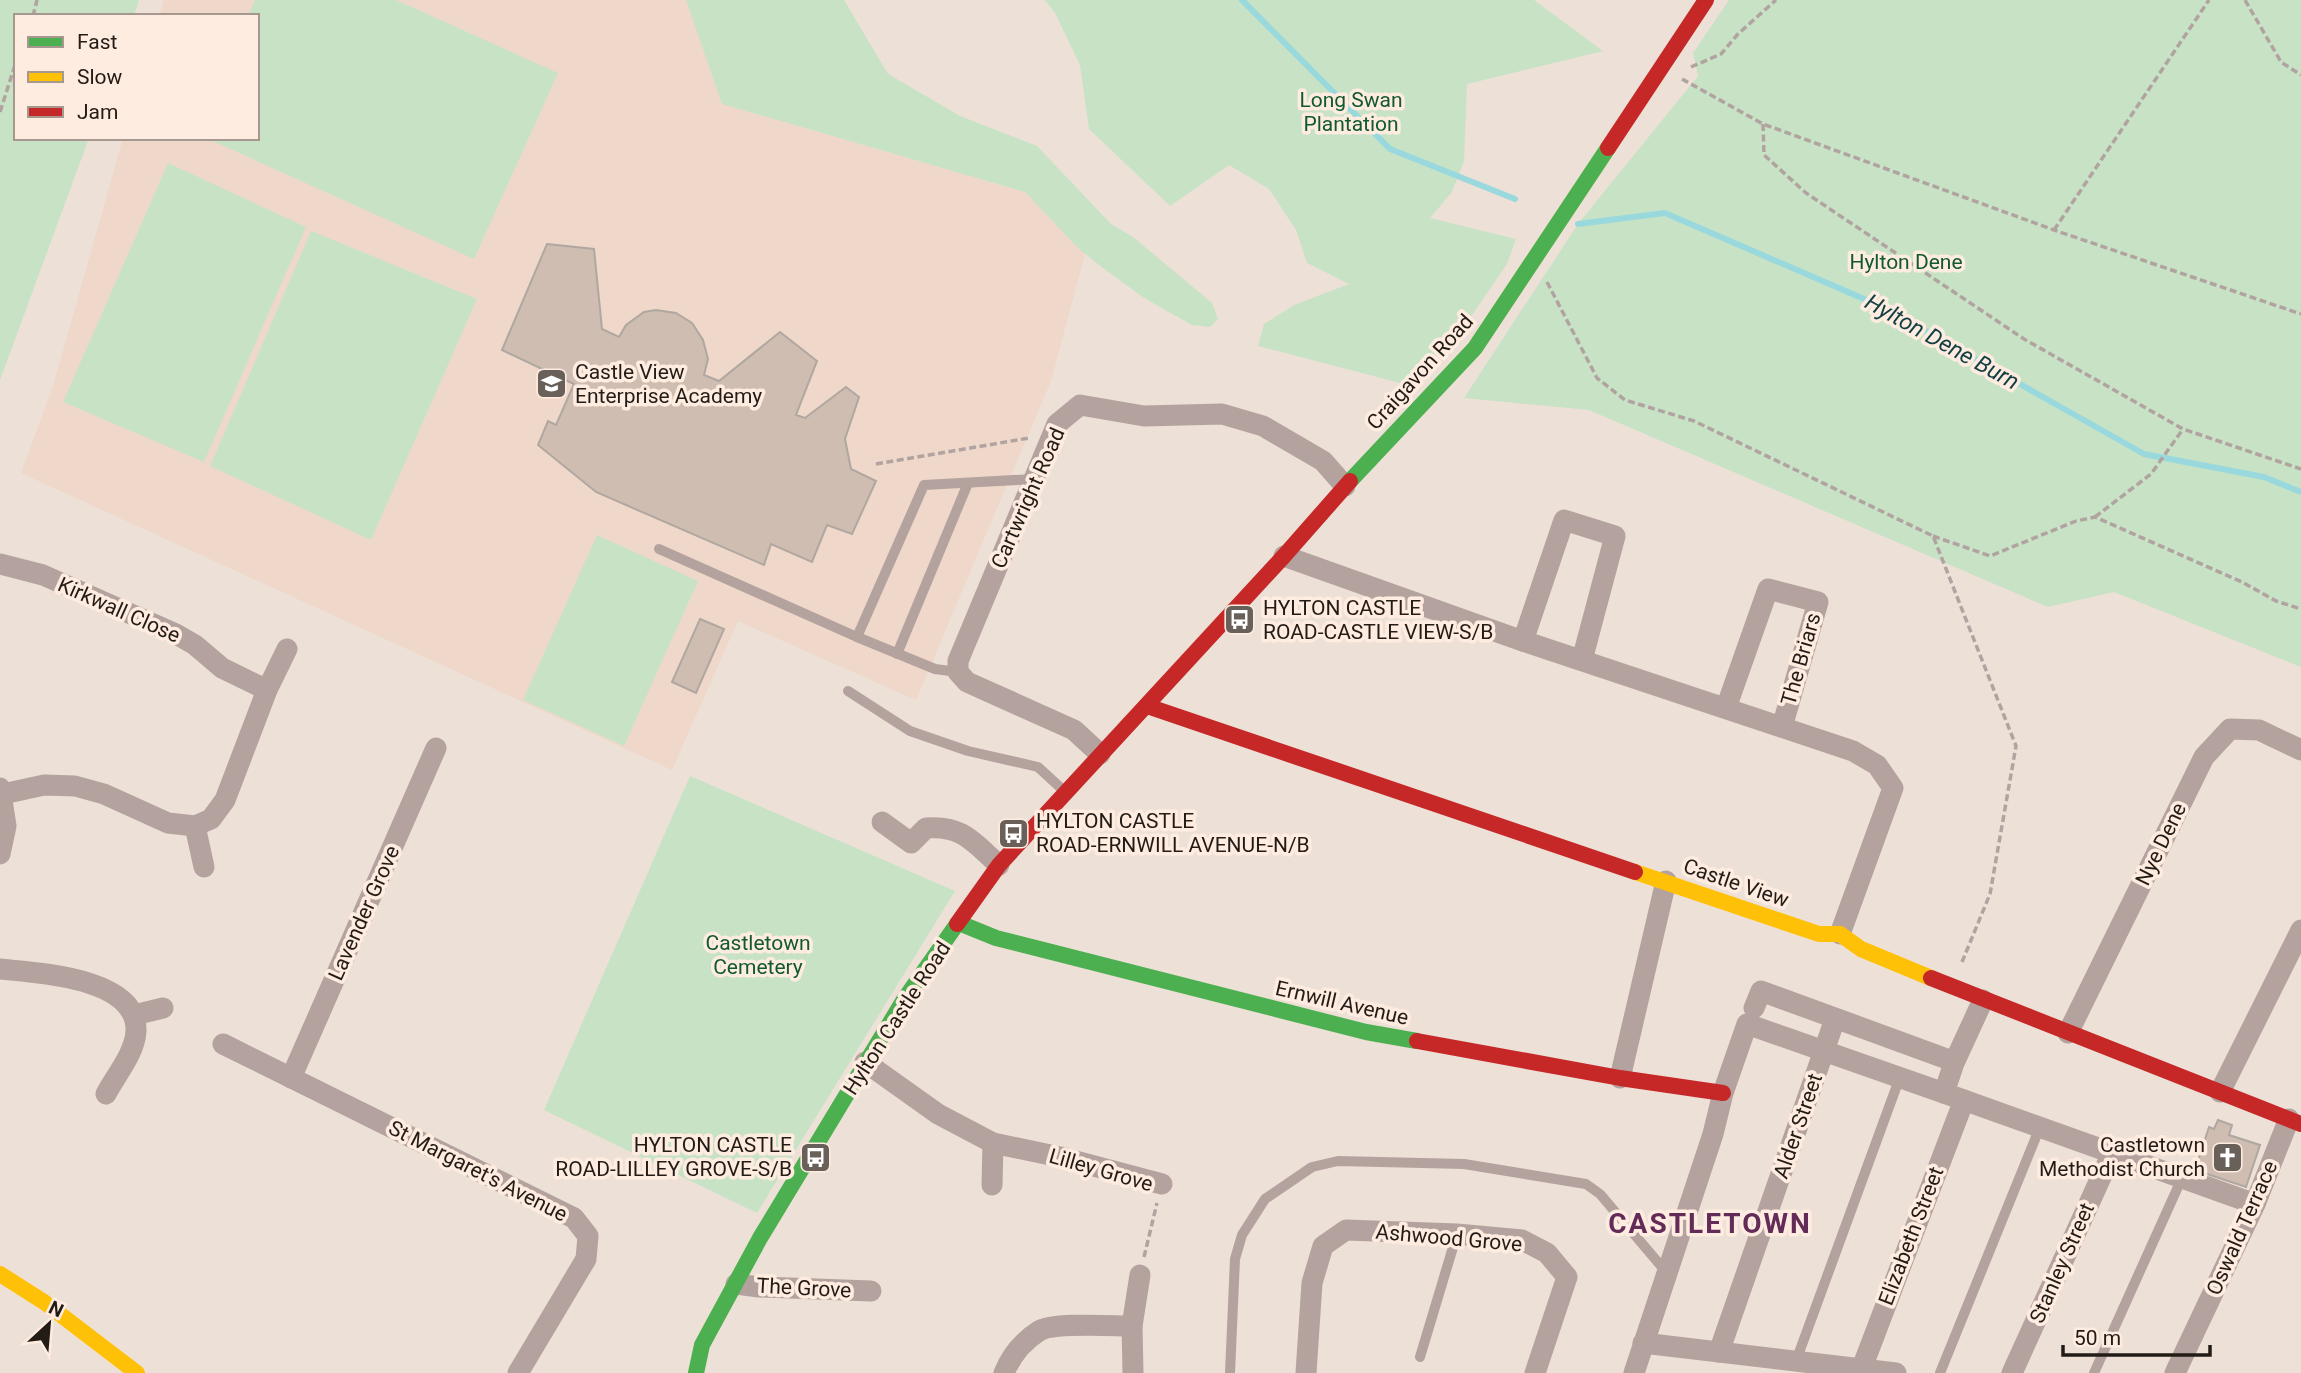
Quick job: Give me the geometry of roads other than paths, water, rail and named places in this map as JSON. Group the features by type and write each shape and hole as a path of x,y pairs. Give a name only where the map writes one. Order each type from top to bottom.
{"street":[{"name":"Craigavon Road","path":"1147,706 1345,486 1475,348 1534,259 1667,71 1706,0"},
{"name":"Cartwright Road","path":"958,671 958,661 1053,434 1058,424 1080,405 1144,416 1222,414 1263,425 1323,461 1345,486"},
{"path":"1524,641 1564,520 1615,536 1581,660"},
{"name":"The Briars","path":"1284,556 1524,641 1853,751 1877,765 1893,788 1840,934"},
{"name":"Kirkwall Close","path":"0,564 43,575 176,634 195,645 222,668 267,690"},
{"name":"The Briars","path":"1726,708 1768,589 1818,602 1782,727"},
{"path":"0,854 6,827 1,791 44,785 75,786 104,794 168,823 195,826 211,819 225,800 267,690 287,649"},
{"path":"958,671 967,682 1074,730 1100,754"},
{"name":"Hylton Castle Road","path":"694,1370 702,1345 761,1238 905,998 999,865 1147,706"},
{"name":"Castle View","path":"1147,706 1819,934 1840,934 1861,949 1983,1000 2295,1122"},
{"name":"Nye Dene","path":"2068,1033 2204,757 2230,729 2259,730 2301,750"},
{"name":"Lavender Grove","path":"291,1078 436,748"},
{"path":"882,822 911,843 926,828 945,827 965,835 999,865"},
{"path":"195,826 204,867"},
{"path":"1620,1078 1666,881"},
{"name":"Ernwill Avenue","path":"959,923 996,938 1366,1032 1620,1078 1723,1093"},
{"path":"2220,1092 2301,930"},
{"path":"0,970 55,974 90,983 118,997 134,1015 136,1032 132,1047 106,1094"},
{"path":"1754,1008 1761,991 1947,1059"},
{"name":"Elizabeth Street","path":"1860,1371 1954,1097 1954,1063 1983,1000"},
{"path":"134,1015 163,1008"},
{"name":"Alder Street","path":"1719,1352 1835,1019"},
{"path":"1634,1373 1713,1134 1723,1093 1746,1024 2255,1204"},
{"name":"St Margaret's Avenue","path":"223,1044 575,1218 588,1236 586,1259 518,1373"},
{"name":"Lilley Grove","path":"865,1062 938,1114 992,1143 1060,1157 1162,1184"},
{"name":"Oswald Terrace","path":"2175,1373 2295,1122"},
{"path":"992,1143 992,1185"},
{"name":"Stanley Street","path":"2012,1373 2112,1153"},
{"name":"Ashwood Grove","path":"1306,1373 1312,1283 1323,1246 1346,1230 1457,1234 1522,1240 1547,1253 1567,1277 1535,1373"},
{"path":"0,1275 44,1303 137,1373"},
{"path":"1133,1373 1132,1326 1140,1275"},
{"name":"The Grove","path":"736,1283 759,1287 871,1291"},
{"path":"1004,1373 1011,1356 1041,1330 1071,1326 1132,1326"},
{"path":"1643,1343 1860,1371 1896,1373"}],"lane":[{"path":"857,637 924,485 1034,479"},
{"path":"897,654 968,483"},
{"path":"659,550 897,654 935,669 958,671"},
{"path":"848,691 910,731 968,751 1038,767 1065,792"},
{"path":"1796,1361 1900,1077"},
{"path":"1940,1373 2040,1127"},
{"path":"1230,1373 1235,1259 1242,1235 1265,1199 1312,1167 1338,1161 1464,1164 1586,1184 1600,1194 1667,1273"},
{"path":"2094,1373 2182,1178"},
{"path":"1420,1357 1457,1234"}],"waterway":[{"name":"Hylton Dene Burn","path":"1242,0 1390,149 1515,199"},
{"name":"Hylton Dene Burn","path":"1578,224 1665,213 1885,308 2144,454 2264,477 2301,492"}],"place":[{"name":"Castle View Enterprise Academy","path":"552,384"},
{"name":"HYLTON CASTLE ROAD-CASTLE VIEW-S/B","path":"1240,620"},
{"name":"HYLTON CASTLE ROAD-ERNWILL AVENUE-N/B","path":"1013,833"},
{"name":"HYLTON CASTLE ROAD-LILLEY GROVE-S/B","path":"815,1157"},
{"name":"Castletown Methodist Church","path":"2228,1157"}],"district":[{"name":"CASTLETOWN","path":"1710,1223"}],"park label":[{"name":"Long Swan Plantation","path":"1351,112"},
{"name":"Hylton Dene","path":"1906,262"},
{"name":"Castletown Cemetery","path":"758,955"}]}
